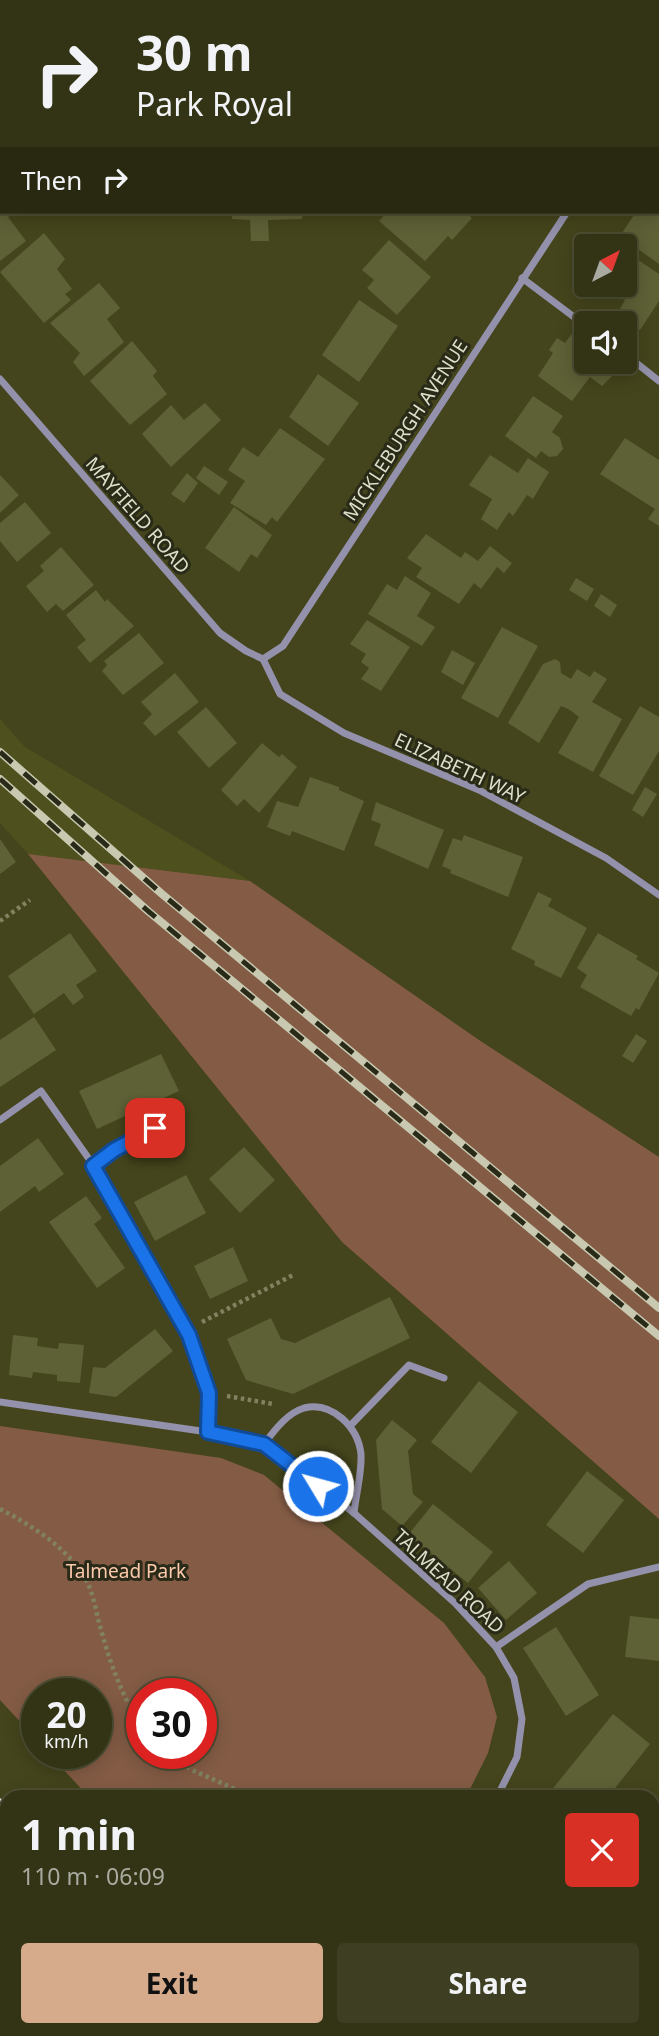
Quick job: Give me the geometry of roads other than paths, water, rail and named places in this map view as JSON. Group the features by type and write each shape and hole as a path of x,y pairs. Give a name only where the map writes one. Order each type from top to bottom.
{"street":[{"name":"MICKLEBURGH AVENUE","path":"263,659 283,646 566,214"},
{"path":"522,278 574,317"},
{"path":"637,364 659,381"},
{"name":"MAYFIELD ROAD","path":"0,379 220,633 263,659"},
{"name":"ELIZABETH WAY","path":"263,659 280,694 344,733 479,790 606,858 659,895"},
{"path":"0,1120 41,1091 93,1166 186,1330 209,1393 208,1432"},
{"path":"93,1166 114,1150 176,1117"},
{"path":"350,1426 409,1366 444,1378"},
{"name":"TALMEAD ROAD","path":"0,1402 208,1432 264,1444 354,1513 456,1604 496,1647 513,1678 522,1719 517,1757 500,1790"},
{"path":"264,1444 280,1424 302,1409 317,1407 338,1414 350,1426 361,1452 354,1513"},
{"path":"496,1647 588,1584 659,1567"}],"railway":[{"path":"0,752 162,894 659,1308"},
{"path":"0,779 148,911 659,1336"}],"park label":[{"name":"Talmead Park","path":"126,1571"}]}
